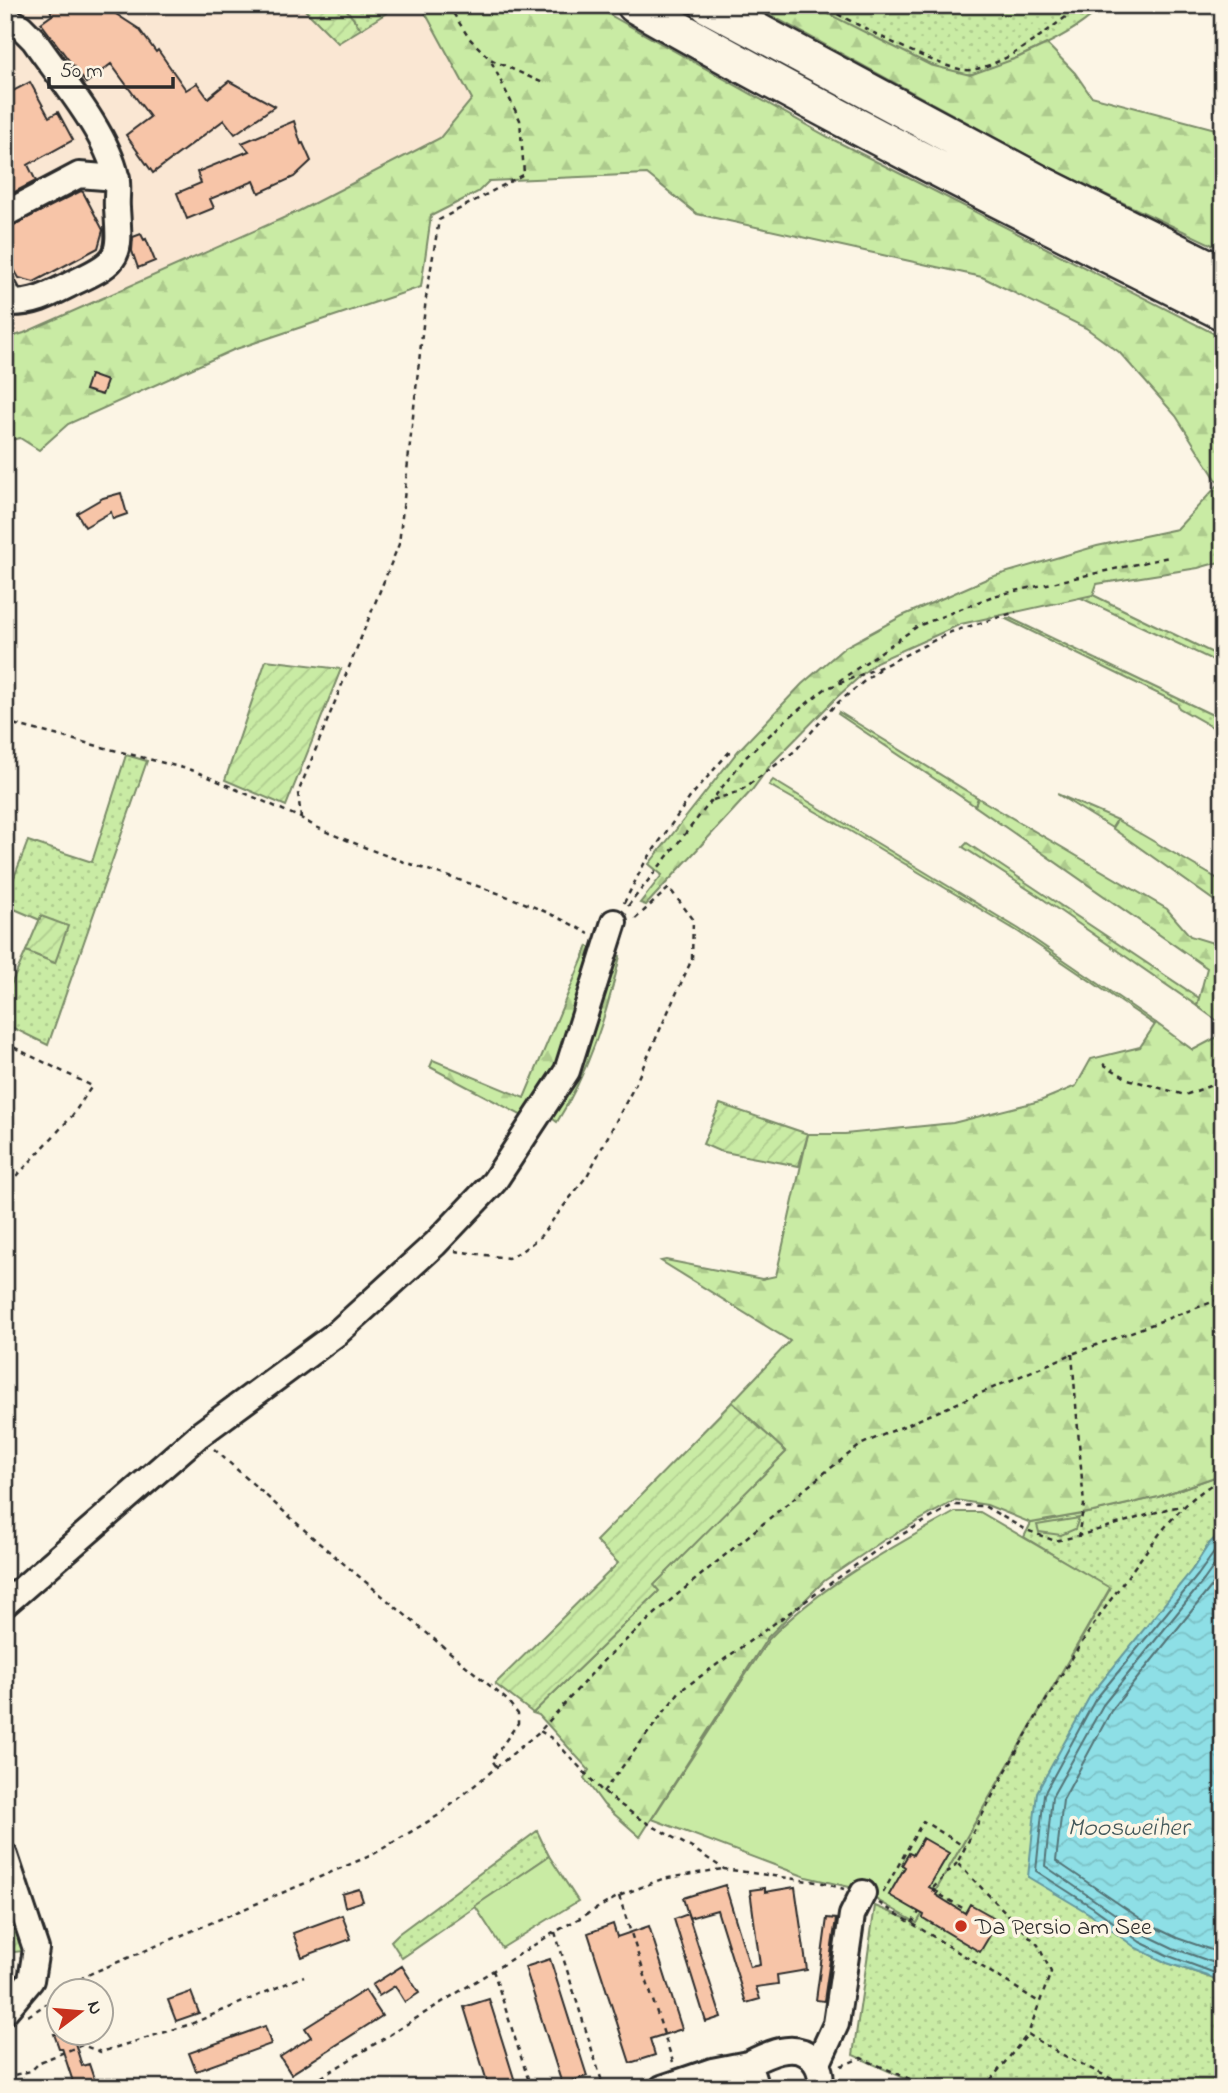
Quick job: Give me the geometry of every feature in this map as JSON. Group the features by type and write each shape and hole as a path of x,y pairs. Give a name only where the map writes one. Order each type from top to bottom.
{"highway":[{"path":"635,5 713,50 1031,218 1223,312"},
{"path":"708,5 1043,186 1223,275"}],"street":[{"path":"5,11 9,5"},
{"path":"5,18 21,27 34,40 105,143 117,178 116,204 120,241 114,258 103,269 31,303 12,303 5,290"},
{"path":"5,214 79,175 117,178"},
{"path":"5,1604 199,1436 336,1334 435,1244 494,1182 567,1071 612,930"},
{"path":"5,1856 36,1949 32,1980 9,2019"},
{"path":"820,2076 836,2024 852,1914 871,1898"},
{"path":"671,2085 712,2071 748,2064 771,2053 796,2049 805,2053 820,2076"},
{"path":"748,2064 756,2088"}],"path":[{"path":"301,818 298,793 399,544 432,259 439,220 524,174 520,120 490,59 469,38 448,5"},
{"path":"820,5 933,61 969,70 1001,59 1082,5"},
{"path":"490,59 542,83"},
{"path":"833,685 918,626 993,596 1169,557"},
{"path":"612,930 747,757 786,720 825,689 883,666 951,632 1016,612"},
{"path":"713,800 740,790 795,751 834,706 883,666"},
{"path":"5,722 194,771 301,818 312,826 377,852 550,913 592,936 612,930 639,916 669,888 693,919 692,959 633,1089 587,1176 539,1237 508,1258 449,1250 435,1244"},
{"path":"612,930 643,864 691,796 731,750"},
{"path":"5,1043 92,1086 72,1116 5,1189"},
{"path":"1103,1064 1128,1079 1185,1095 1223,1081"},
{"path":"82,1978 372,1855 439,1815 540,1731 604,1660 666,1604 862,1444 1072,1354 1223,1298"},
{"path":"1072,1354 1084,1505 1077,1536"},
{"path":"211,1447 318,1542 507,1700 518,1714 518,1723 492,1760 496,1766"},
{"path":"966,1910 932,1889 957,1863 1070,1659 1100,1613 1183,1506 1201,1490 1223,1479"},
{"path":"603,1792 680,1691 884,1545 953,1505 984,1506 1024,1529 1055,1541 1183,1506"},
{"path":"540,1731 553,1739 603,1792 640,1819 692,1847 724,1869"},
{"path":"871,1898 923,1821 965,1847"},
{"path":"957,1863 1038,1945 1051,1972 1028,2034 984,2088"},
{"path":"303,2088 555,1931 619,1896 662,1879 724,1869 823,1883 871,1898 1040,2002"},
{"path":"619,1896 671,2085"},
{"path":"912,1923 919,1912"},
{"path":"555,1931 604,2088"},
{"path":"493,1970 531,2088"},
{"path":"5,2077 32,2071 40,2062 82,2045 101,2052 191,2024 304,1976"},
{"path":"9,2019 33,2014 46,2005"},
{"path":"1028,2034 1053,2050 1130,2088"},
{"path":"820,2076 861,2058 931,2088"}],"shaded area":[{"path":"5,5 300,5 339,43 399,5 421,5 472,99 440,138 299,211 5,339"}],"green space":[{"path":"300,5 343,5 361,29 338,43"},
{"path":"343,5 399,5 361,29"},
{"path":"421,5 592,5 830,138 1223,338 1223,561 1198,568 1097,584 1093,595 961,624 876,662 772,763 752,790 646,905 640,903 662,875 649,864 738,751 802,684 845,647 902,616 991,577 1097,546 1177,529 1219,484 1176,416 1119,352 1086,328 982,277 697,214 647,174 489,181 478,192 431,216 421,287 233,350 68,424 39,450 20,438 5,441 5,339 299,211 440,138 472,99"},
{"path":"752,5 811,5 930,65 970,75 1047,44 1075,73 1091,96 1223,131 1223,250 1060,173"},
{"path":"811,5 1103,5 1080,24 1053,40 1004,63 971,74 957,73 916,58"},
{"path":"1093,595 1223,658 1223,665 1079,597"},
{"path":"1010,618 1223,720 1223,733 1179,708 1177,703 1006,619"},
{"path":"266,660 341,669 286,806 225,780"},
{"path":"839,712 978,798 975,806 838,714"},
{"path":"126,755 147,761 48,1045 5,1024 5,998 26,951 55,963 41,916 40,920 5,905 5,901 28,841 92,862"},
{"path":"773,780 1019,929 1156,1023 1155,1025 1017,931 769,785"},
{"path":"1057,794 1117,820 1112,828"},
{"path":"978,798 1167,909 1190,936 1223,946 1223,1025 1197,1006 1207,968 975,806"},
{"path":"1117,820 1223,882 1223,907 1112,828"},
{"path":"967,843 1199,998 1197,1006 963,847"},
{"path":"41,916 68,926 55,963 26,951"},
{"path":"588,946 601,954 564,1056 528,1119 430,1067 433,1060 524,1098"},
{"path":"614,955 620,956 596,1042 579,1083 557,1122 549,1116"},
{"path":"1156,1023 1193,1050 1223,1034 1223,1474 1158,1497 1031,1523 987,1505 956,1500 884,1540 824,1581 768,1637 640,1837 604,1805 584,1778 589,1770 539,1715 533,1713 658,1592 653,1585 786,1452 732,1402 790,1341 661,1261 762,1279 776,1276 808,1134 845,1134 953,1123 1040,1101 1076,1086 1091,1059 1140,1047"},
{"path":"720,1104 808,1134 799,1166 719,1151 703,1144"},
{"path":"732,1402 786,1452 654,1585 659,1591 533,1713 495,1684 618,1563 596,1541"},
{"path":"1223,1474 1223,1530 1209,1544 1192,1570 1090,1914 1145,1952 1223,1984 1223,2088 926,2088 853,2055 875,1906 917,1923 1110,1589 1024,1537 1031,1523 1158,1497"},
{"path":"955,1512 980,1512 1110,1588 917,1923 858,1889 806,1877 652,1819 769,1639 834,1585 881,1554"},
{"path":"1079,1518 1075,1529 1061,1535 1039,1532 1037,1525"},
{"path":"537,1831 549,1856 402,1958 391,1941 398,1934"},
{"path":"549,1856 578,1901 502,1948 475,1906"},
{"path":"5,1869 33,1950 5,1953"}],"water":[{"name":"Moosweiher","path":"1223,1530 1223,1984 1136,1948 1090,1914 1028,1877 1037,1792 1090,1696 1192,1570 1209,1544"}],"building":[{"path":"56,5 102,5 139,29 156,52 158,50 186,90 197,83 208,98 229,81 275,106 235,134 224,120 153,173 126,135 150,117 111,64 86,83 41,23 52,15 50,9"},
{"path":"30,82 49,117 58,112 73,140 28,165 36,181 5,197 5,95"},
{"path":"294,121 301,144 303,143 311,161 294,177 259,193 254,181 210,199 214,208 187,219 177,193 201,183 197,172 249,151 242,143"},
{"path":"81,191 103,230 98,248 34,282 19,278 5,254 5,229"},
{"path":"141,234 144,240 146,239 155,261 138,268 132,251 133,237"},
{"path":"90,375 107,381 102,395 85,390"},
{"path":"121,493 127,514 113,519 111,512 85,527 77,513 103,498"},
{"path":"923,1838 949,1853 929,1887 938,1892 936,1895 965,1913 970,1904 1002,1922 995,1934 992,1932 980,1952 889,1895 905,1867 902,1865 909,1853 913,1855"},
{"path":"725,1885 750,1967 760,1965 750,1890 765,1888 765,1892 795,1887 807,1970 777,1975 778,1984 756,1987 760,1999 746,2003 717,1910 689,1918 683,1898"},
{"path":"359,1889 363,1901 345,1907 342,1894"},
{"path":"688,1914 721,2017 706,2022 674,1919"},
{"path":"342,1915 351,1939 302,1957 293,1933"},
{"path":"827,1918 836,1919 824,2001 816,2000"},
{"path":"613,1924 617,1937 649,1926 682,2029 650,2039 655,2055 630,2063 588,1933"},
{"path":"550,1959 587,2076 562,2084 525,1967"},
{"path":"402,1966 419,1993 405,2002 395,1986 379,1996 372,1985"},
{"path":"365,1990 382,2016 291,2074 280,2057 311,2037 305,2028"},
{"path":"191,1992 199,2013 176,2021 168,2000"},
{"path":"489,1999 517,2088 489,2088 464,2007"},
{"path":"265,2026 271,2044 196,2071 189,2053"},
{"path":"62,2048 77,2048 82,2066 89,2064 97,2088 75,2088"}],"place":[{"name":"Da Persio am See","path":"961,1926"}]}
